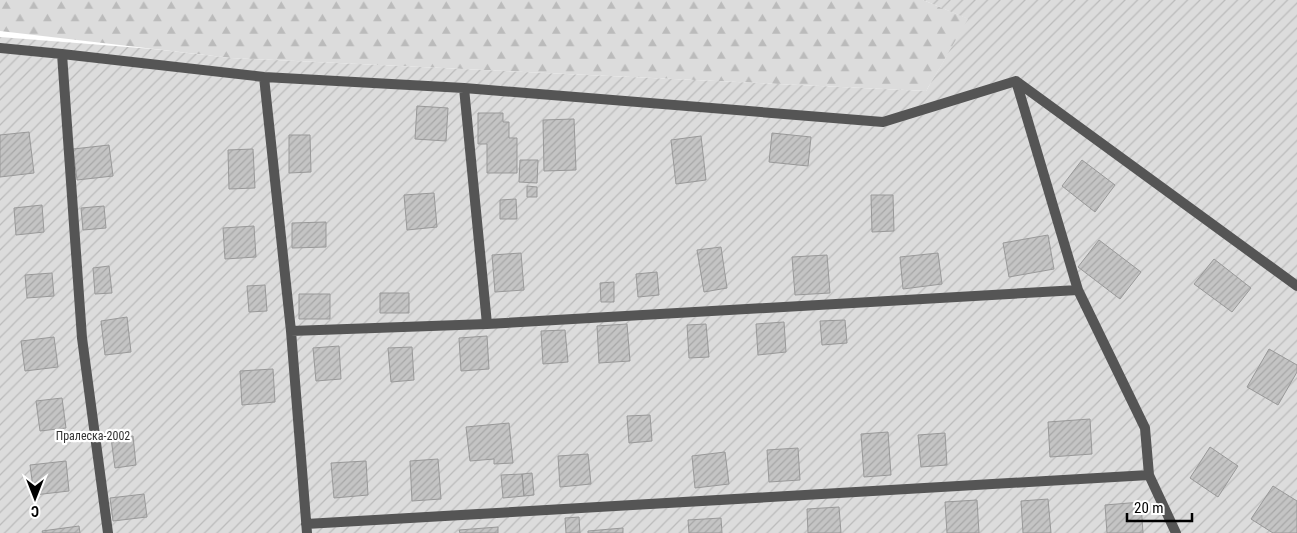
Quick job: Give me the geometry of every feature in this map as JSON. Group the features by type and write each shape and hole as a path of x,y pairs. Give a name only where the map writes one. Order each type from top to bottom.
{"street":[{"path":"0,48 264,77 464,88 883,122 1016,81"},
{"path":"62,54 82,338 108,533"},
{"path":"264,77 290,331 307,528 1149,475"},
{"path":"1016,81 1297,286"},
{"path":"1016,81 1078,290 1145,428 1149,475 1176,533"},
{"path":"464,88 488,324"},
{"path":"290,331 488,324 1078,290"}],"green space":[{"path":"0,0 923,0 969,19 926,91 231,58 0,31"},
{"name":"Пралеска-2002","path":"923,0 1297,0 1297,533 0,533 0,37 153,49 231,58 926,91 968,19"}],"building":[{"path":"417,106 448,108 446,141 415,139"},
{"path":"478,113 503,113 503,122 509,122 509,138 517,138 517,173 487,173 487,144 478,144"},
{"path":"574,119 576,170 544,171 543,120"},
{"path":"29,132 34,173 0,177 0,135"},
{"path":"772,133 811,137 808,166 769,162"},
{"path":"289,135 310,135 311,172 289,173"},
{"path":"701,136 706,180 676,184 671,140"},
{"path":"109,145 113,176 77,180 73,149"},
{"path":"253,149 255,188 229,189 228,150"},
{"path":"520,160 538,160 537,183 519,182"},
{"path":"1082,160 1115,185 1095,212 1062,186"},
{"path":"527,186 537,187 537,197 527,197"},
{"path":"434,193 437,227 407,230 404,195"},
{"path":"871,195 893,195 894,231 872,232"},
{"path":"516,199 517,219 500,219 500,200"},
{"path":"42,205 44,232 16,235 14,208"},
{"path":"104,206 106,228 83,230 81,208"},
{"path":"326,222 326,247 292,248 292,223"},
{"path":"254,226 256,257 225,259 223,228"},
{"path":"1048,235 1054,269 1009,277 1003,243"},
{"path":"1099,240 1141,272 1120,299 1078,267"},
{"path":"721,247 727,288 704,292 697,250"},
{"path":"521,253 524,290 495,292 492,255"},
{"path":"938,253 942,284 903,289 900,257"},
{"path":"827,255 830,293 795,295 792,257"},
{"path":"1214,259 1251,288 1232,312 1194,284"},
{"path":"109,266 112,293 95,294 93,268"},
{"path":"657,272 659,295 638,297 636,274"},
{"path":"52,273 54,296 27,298 25,275"},
{"path":"614,282 614,302 601,302 600,283"},
{"path":"265,285 267,311 249,312 247,286"},
{"path":"380,293 409,293 409,313 380,313"},
{"path":"299,294 330,294 330,319 299,319"},
{"path":"127,317 131,352 105,355 101,321"},
{"path":"845,320 847,343 822,345 820,321"},
{"path":"784,322 786,352 758,355 756,324"},
{"path":"627,324 630,361 599,363 597,326"},
{"path":"706,324 709,357 689,358 687,325"},
{"path":"565,330 568,362 543,364 541,331"},
{"path":"487,336 489,369 461,371 459,338"},
{"path":"54,337 58,367 25,371 21,341"},
{"path":"339,346 341,379 316,381 313,348"},
{"path":"412,347 414,380 391,382 388,348"},
{"path":"1269,349 1297,365 1297,372 1278,405 1247,387"},
{"path":"273,369 275,402 242,405 240,371"},
{"path":"62,398 66,428 40,431 36,401"},
{"path":"650,415 652,441 629,443 627,416"},
{"path":"1090,419 1092,454 1050,457 1048,422"},
{"path":"509,423 513,463 494,464 494,459 470,461 466,427"},
{"path":"888,432 891,475 864,477 861,434"},
{"path":"945,433 947,465 921,467 918,435"},
{"path":"133,436 136,465 115,468 111,438"},
{"path":"1210,447 1238,466 1218,497 1190,478"},
{"path":"798,448 800,480 769,482 767,450"},
{"path":"725,452 729,484 695,488 692,456"},
{"path":"588,454 591,484 560,487 558,456"},
{"path":"438,459 441,499 412,501 410,461"},
{"path":"66,461 69,491 34,495 30,465"},
{"path":"366,461 368,495 334,498 331,463"},
{"path":"532,473 534,495 524,496 522,474"},
{"path":"522,474 524,496 503,498 501,475"},
{"path":"1273,486 1297,501 1297,533 1273,533 1251,519"},
{"path":"144,494 147,517 113,521 110,498"},
{"path":"1048,499 1051,533 1023,533 1021,501"},
{"path":"977,500 979,533 947,533 945,502"},
{"path":"1141,502 1143,533 1107,533 1105,505"},
{"path":"839,507 841,533 808,533 807,509"},
{"path":"579,517 580,533 566,533 565,518"},
{"path":"721,518 722,533 689,533 688,520"},
{"path":"79,526 80,533 43,533 42,531"},
{"path":"498,527 498,533 460,533 459,530"},
{"path":"623,528 623,533 588,533 588,531"}]}
